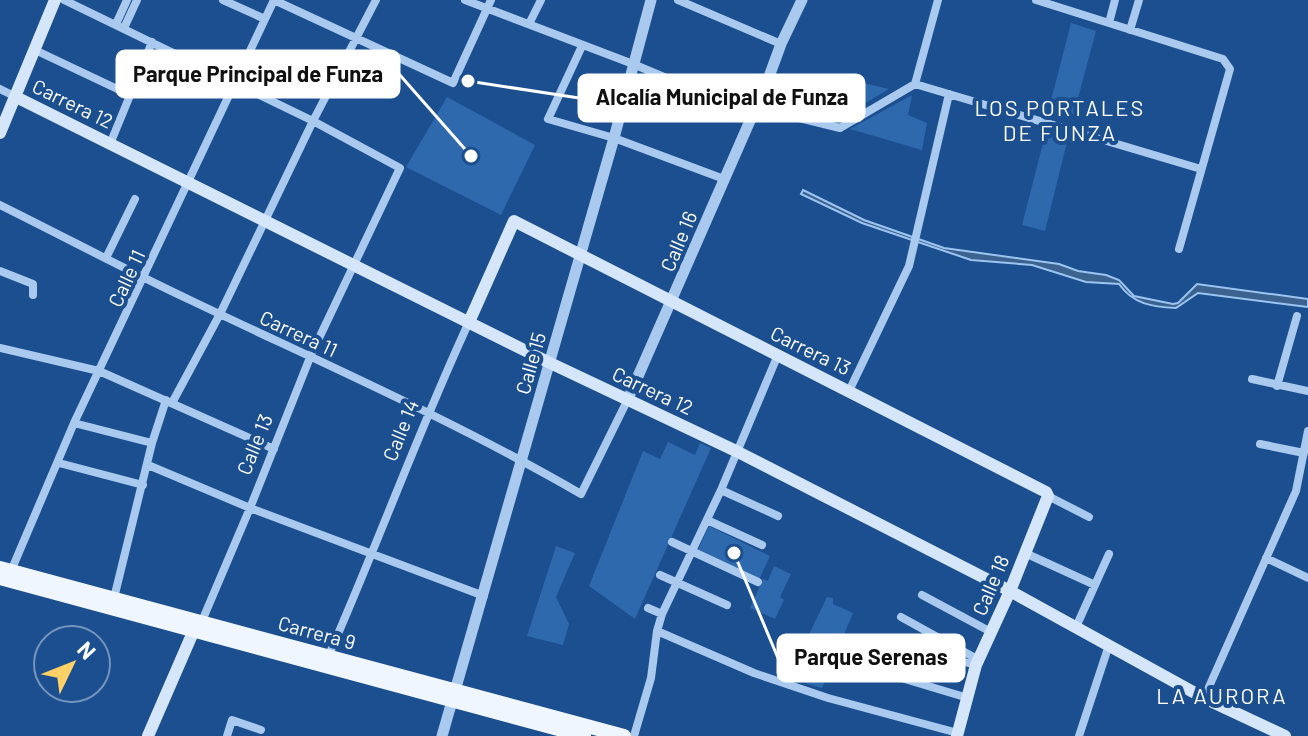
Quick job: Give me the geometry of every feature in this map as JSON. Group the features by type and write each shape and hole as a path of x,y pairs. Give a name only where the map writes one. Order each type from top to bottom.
{"main road":[{"path":"0,133 55,0"},
{"name":"Carrera 12","path":"16,97 548,362 736,451 1010,591 1204,698 1285,736"},
{"name":"Carrera 13","path":"514,221 1002,469 1046,492 1048,496"},
{"name":"Calle 14","path":"469,322 514,221"},
{"name":"Calle 18","path":"957,734 977,662 1010,591 1048,496"},
{"name":"Carrera 9","path":"4,572 114,598 198,626 328,657 584,736"},
{"name":"Carrera 9","path":"4,572 454,695 624,736"},
{"name":"Calle 13","path":"148,736 198,626"}],"street":[{"path":"64,0 313,121"},
{"path":"120,26 127,0"},
{"path":"120,26 137,0"},
{"path":"223,0 265,19"},
{"path":"274,0 453,83 490,5"},
{"name":"Calle 11","path":"4,572 59,463 74,423 274,0"},
{"path":"114,598 152,443 169,401 220,314 313,121 376,0"},
{"path":"465,0 490,5 529,24 738,108 775,112 840,128 915,84 938,0"},
{"path":"529,24 541,0"},
{"name":"Calle 15","path":"442,736 651,0"},
{"path":"678,0 781,44"},
{"name":"Calle 16","path":"581,494 628,399 802,0"},
{"path":"1036,0 1223,59 1230,69 1179,249"},
{"path":"1109,23 1115,0"},
{"path":"1130,30 1139,0"},
{"path":"110,144 152,42"},
{"path":"582,46 548,119 614,138 724,179"},
{"path":"35,50 130,95"},
{"path":"915,84 1201,169"},
{"name":"Carrera 12","path":"0,89 16,97"},
{"path":"849,391 906,276 949,94"},
{"name":"Calle 13","path":"198,626 250,508 311,355 400,168 313,121"},
{"path":"106,258 135,199"},
{"name":"Carrera 11","path":"0,205 144,278 428,411 581,494"},
{"path":"0,271 33,284 33,295"},
{"path":"1277,386 1297,316"},
{"name":"Calle 14","path":"328,657 373,556 428,411 469,322"},
{"path":"0,348 99,371 274,449"},
{"path":"634,736 651,678 662,614 721,490 777,357"},
{"path":"1252,379 1308,391"},
{"path":"74,423 152,443"},
{"path":"1204,698 1296,491 1308,431"},
{"path":"1260,444 1304,453"},
{"path":"59,463 143,485"},
{"path":"148,465 373,556 484,596"},
{"path":"721,490 778,516"},
{"path":"1296,491 1308,490"},
{"name":"Carrera 13","path":"1048,496 1089,517"},
{"path":"707,520 762,545"},
{"path":"672,542 758,582"},
{"path":"1025,553 1095,585"},
{"path":"1076,627 1109,554"},
{"path":"1266,558 1308,578"},
{"path":"660,575 727,605"},
{"path":"922,595 991,632"},
{"path":"648,608 662,614"},
{"path":"901,617 977,662"},
{"path":"657,631 754,673 828,698 957,734"},
{"path":"892,643 977,662"},
{"path":"1079,736 1109,645"},
{"path":"878,671 968,698"},
{"path":"227,736 232,720 261,730"}],"shaded area":[{"path":"1071,23 1096,31 1073,117 1049,108"},
{"path":"846,79 889,89 840,118 835,116"},
{"path":"912,95 908,115 927,123 922,150 850,129"},
{"path":"447,97 535,145 501,215 406,167"},
{"path":"1045,135 1067,142 1045,231 1022,225"},
{"path":"803,190 864,220 944,248 1059,264 1078,271 1106,275 1119,280 1134,296 1173,304 1178,303 1197,284 1308,299 1308,307 1198,293 1176,308 1151,305 1130,296 1119,284 1086,282 1032,265 971,260 862,223 801,194"},
{"path":"668,442 695,455 700,443 711,448 635,619 589,586 643,451 660,459"},
{"path":"709,526 770,556 759,580 698,550"},
{"path":"556,546 575,553 556,597 569,624 563,645 527,636"},
{"path":"774,566 791,574 780,597 784,600 775,619 750,608 763,579 768,581"},
{"path":"827,597 833,598 833,604 853,613 822,688 788,678"}],"place":[{"name":"Alcalía Municipal de Funza","path":"468,81"},
{"name":"Parque Principal de Funza","path":"471,156"},
{"name":"Parque Serenas","path":"734,553"}],"district":[{"name":"LOS PORTALES DE FUNZA","path":"1060,120"},
{"name":"LA AURORA","path":"1222,695"}]}
